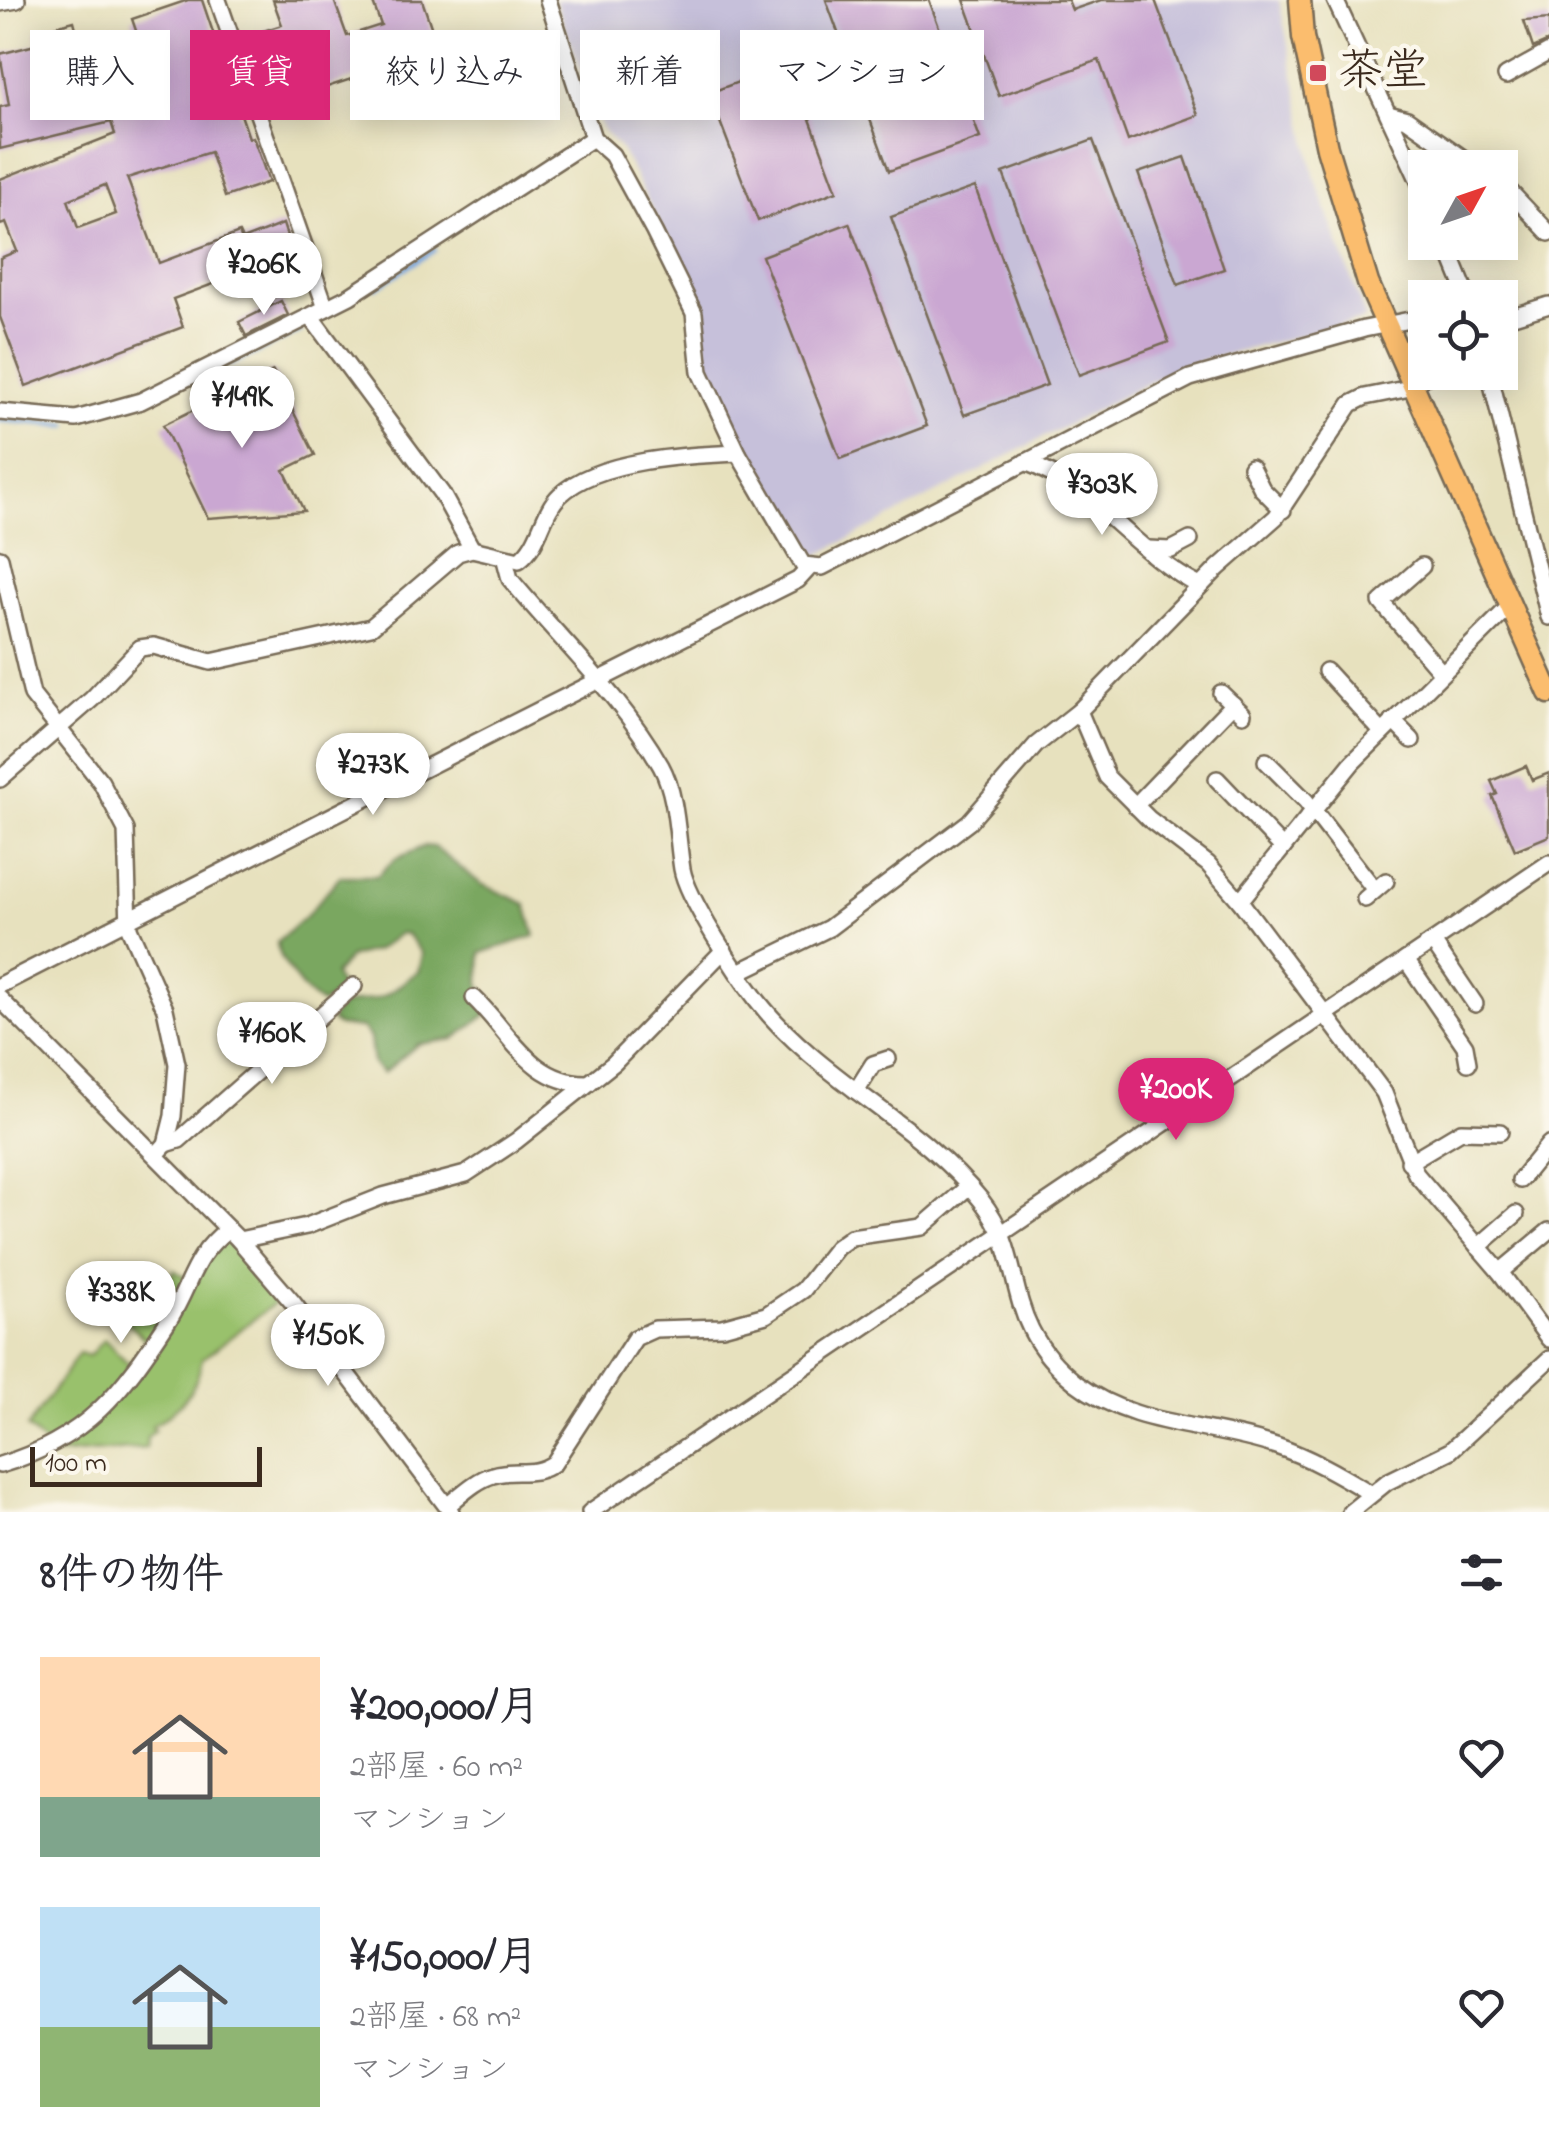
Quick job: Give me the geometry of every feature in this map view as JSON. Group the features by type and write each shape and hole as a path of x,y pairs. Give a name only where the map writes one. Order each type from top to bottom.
{"main road":[{"path":"1300,0 1303,37 1336,183 1368,283 1408,368"},
{"path":"1417,390 1549,693"}],"street":[{"path":"0,4 16,0"},
{"path":"218,0 326,308"},
{"path":"548,0 593,138 612,155 694,313 700,372 738,453 796,558 810,567 822,567 1190,378 1408,321"},
{"path":"1335,0 1408,153"},
{"path":"1506,76 1549,52"},
{"path":"1392,115 1406,119 1451,150"},
{"path":"0,412 58,420 120,409 311,317 593,138"},
{"path":"1518,200 1549,233"},
{"path":"1518,314 1549,305"},
{"path":"311,317 442,494 472,549 505,560 526,555 554,501 569,488 648,460 738,453"},
{"path":"741,971 829,928 957,833 1036,745 1079,711 1200,584 1282,510 1351,404 1408,387"},
{"path":"1493,390 1549,616"},
{"path":"1026,462 1090,498 1148,549 1200,584"},
{"path":"1252,467 1262,489 1282,510"},
{"path":"1148,549 1171,550 1190,540"},
{"path":"0,779 92,699 140,648 154,646 212,662 371,627 446,561 472,549"},
{"path":"0,558 32,695 101,782 126,830 128,920 165,1009 178,1082 161,1150"},
{"path":"505,560 510,579 622,705 662,768 684,876 724,950 757,1000 781,1027 968,1187 1002,1233 1022,1317 1032,1338 1075,1382 1136,1415 1275,1445 1328,1468 1370,1493"},
{"path":"1422,566 1380,602 1442,672"},
{"path":"0,985 798,580 810,567"},
{"path":"1240,901 1388,727 1510,606"},
{"path":"1326,671 1388,727 1412,740"},
{"path":"1135,806 1232,704"},
{"path":"1079,711 1098,761 1135,806 1198,854 1240,901 1384,1092 1409,1162 1500,1272 1549,1339"},
{"path":"1266,762 1314,810 1375,890"},
{"path":"1217,779 1284,848"},
{"path":"590,1512 1549,863"},
{"path":"1433,942 1475,1004"},
{"path":"0,1465 41,1453 90,1422 172,1315 200,1254 234,1234 307,1226 383,1196 452,1181 516,1141 650,1031 724,950"},
{"path":"1406,960 1465,1046 1468,1062"},
{"path":"161,1150 179,1140 354,986"},
{"path":"474,998 520,1055 562,1080 589,1082"},
{"path":"0,999 161,1150 294,1304 449,1509 486,1477 498,1473 533,1474 554,1464 635,1338 655,1329 722,1327 766,1315 803,1290 837,1247 851,1237 922,1227 968,1187"},
{"path":"856,1091 872,1064 888,1058"},
{"path":"1409,1162 1460,1131 1500,1132"},
{"path":"1520,1180 1546,1152"},
{"path":"1478,1248 1516,1214"},
{"path":"1500,1272 1549,1231"},
{"path":"1350,1512 1370,1493 1450,1451 1549,1359"}],"shaded area":[{"path":"555,0 1279,0 1314,175 1366,319 1200,361 1161,376 816,556 806,556 741,449 709,370 700,307 688,278 622,151 599,120 720,120 720,30 580,30 580,69"}],"green space":[{"path":"425,846 434,847 481,884 526,904 535,936 481,953 480,985 495,1008 454,1039 418,1044 383,1073 373,1064 370,1038 362,1028 338,1026 331,1021 346,1004 385,995 418,972 422,954 407,934 400,933 377,950 350,957 334,975 342,989 322,1004 294,977 277,942 308,914 340,876 377,876 395,859"},
{"path":"225,1236 280,1299 202,1359 191,1390 152,1426 155,1430 147,1437 146,1448 48,1455 51,1449 27,1428 79,1353 89,1356 104,1339 129,1364 147,1341 127,1322 130,1317 121,1306 137,1284 157,1302 174,1270 190,1280"}],"building":[{"path":"188,0 202,0 212,30 190,30 190,120 243,120 269,182 225,197 210,152 127,178 159,263 239,233 242,240 283,224 289,242 248,257 253,269 173,299 183,327 26,386 0,317 0,258 17,251 6,223 0,225 0,179 115,134 111,122 0,149 0,107 9,105 0,54 30,46 30,120 170,120 170,30 136,30 132,19","holes":["105,185 116,214 78,228 68,200"]},
{"path":"273,0 334,0 347,36 350,35 350,79 330,86 330,30 266,30 282,25"},
{"path":"372,0 422,0 432,30 366,30 381,25"},
{"path":"826,0 929,0 940,30 837,30"},
{"path":"964,0 1068,0 1072,10 1101,0 1155,0 1198,115 1128,141 1099,60 999,96 984,55 984,30 975,30"},
{"path":"1549,19 1549,41 1533,48 1524,21"},
{"path":"74,21 76,30 40,30"},
{"path":"740,81 740,120 810,120 837,191 758,221 719,120 720,89"},
{"path":"870,120 973,120 980,138 889,171"},
{"path":"1093,140 1169,342 1079,375 1003,173"},
{"path":"1185,157 1224,269 1178,285 1138,173"},
{"path":"975,187 1047,385 964,415 891,217"},
{"path":"849,223 927,426 840,459 762,256"},
{"path":"281,301 288,315 246,336 239,322"},
{"path":"273,371 315,455 284,470 304,511 208,518 163,425"},
{"path":"1526,766 1532,780 1549,773 1549,836 1515,850 1492,796 1497,794 1491,781"}],"waterway":[{"path":"376,287 434,250"},
{"path":"231,364 300,331"},
{"path":"0,420 67,425"}],"place":[{"name":"茶堂","path":"1318,73"}]}
